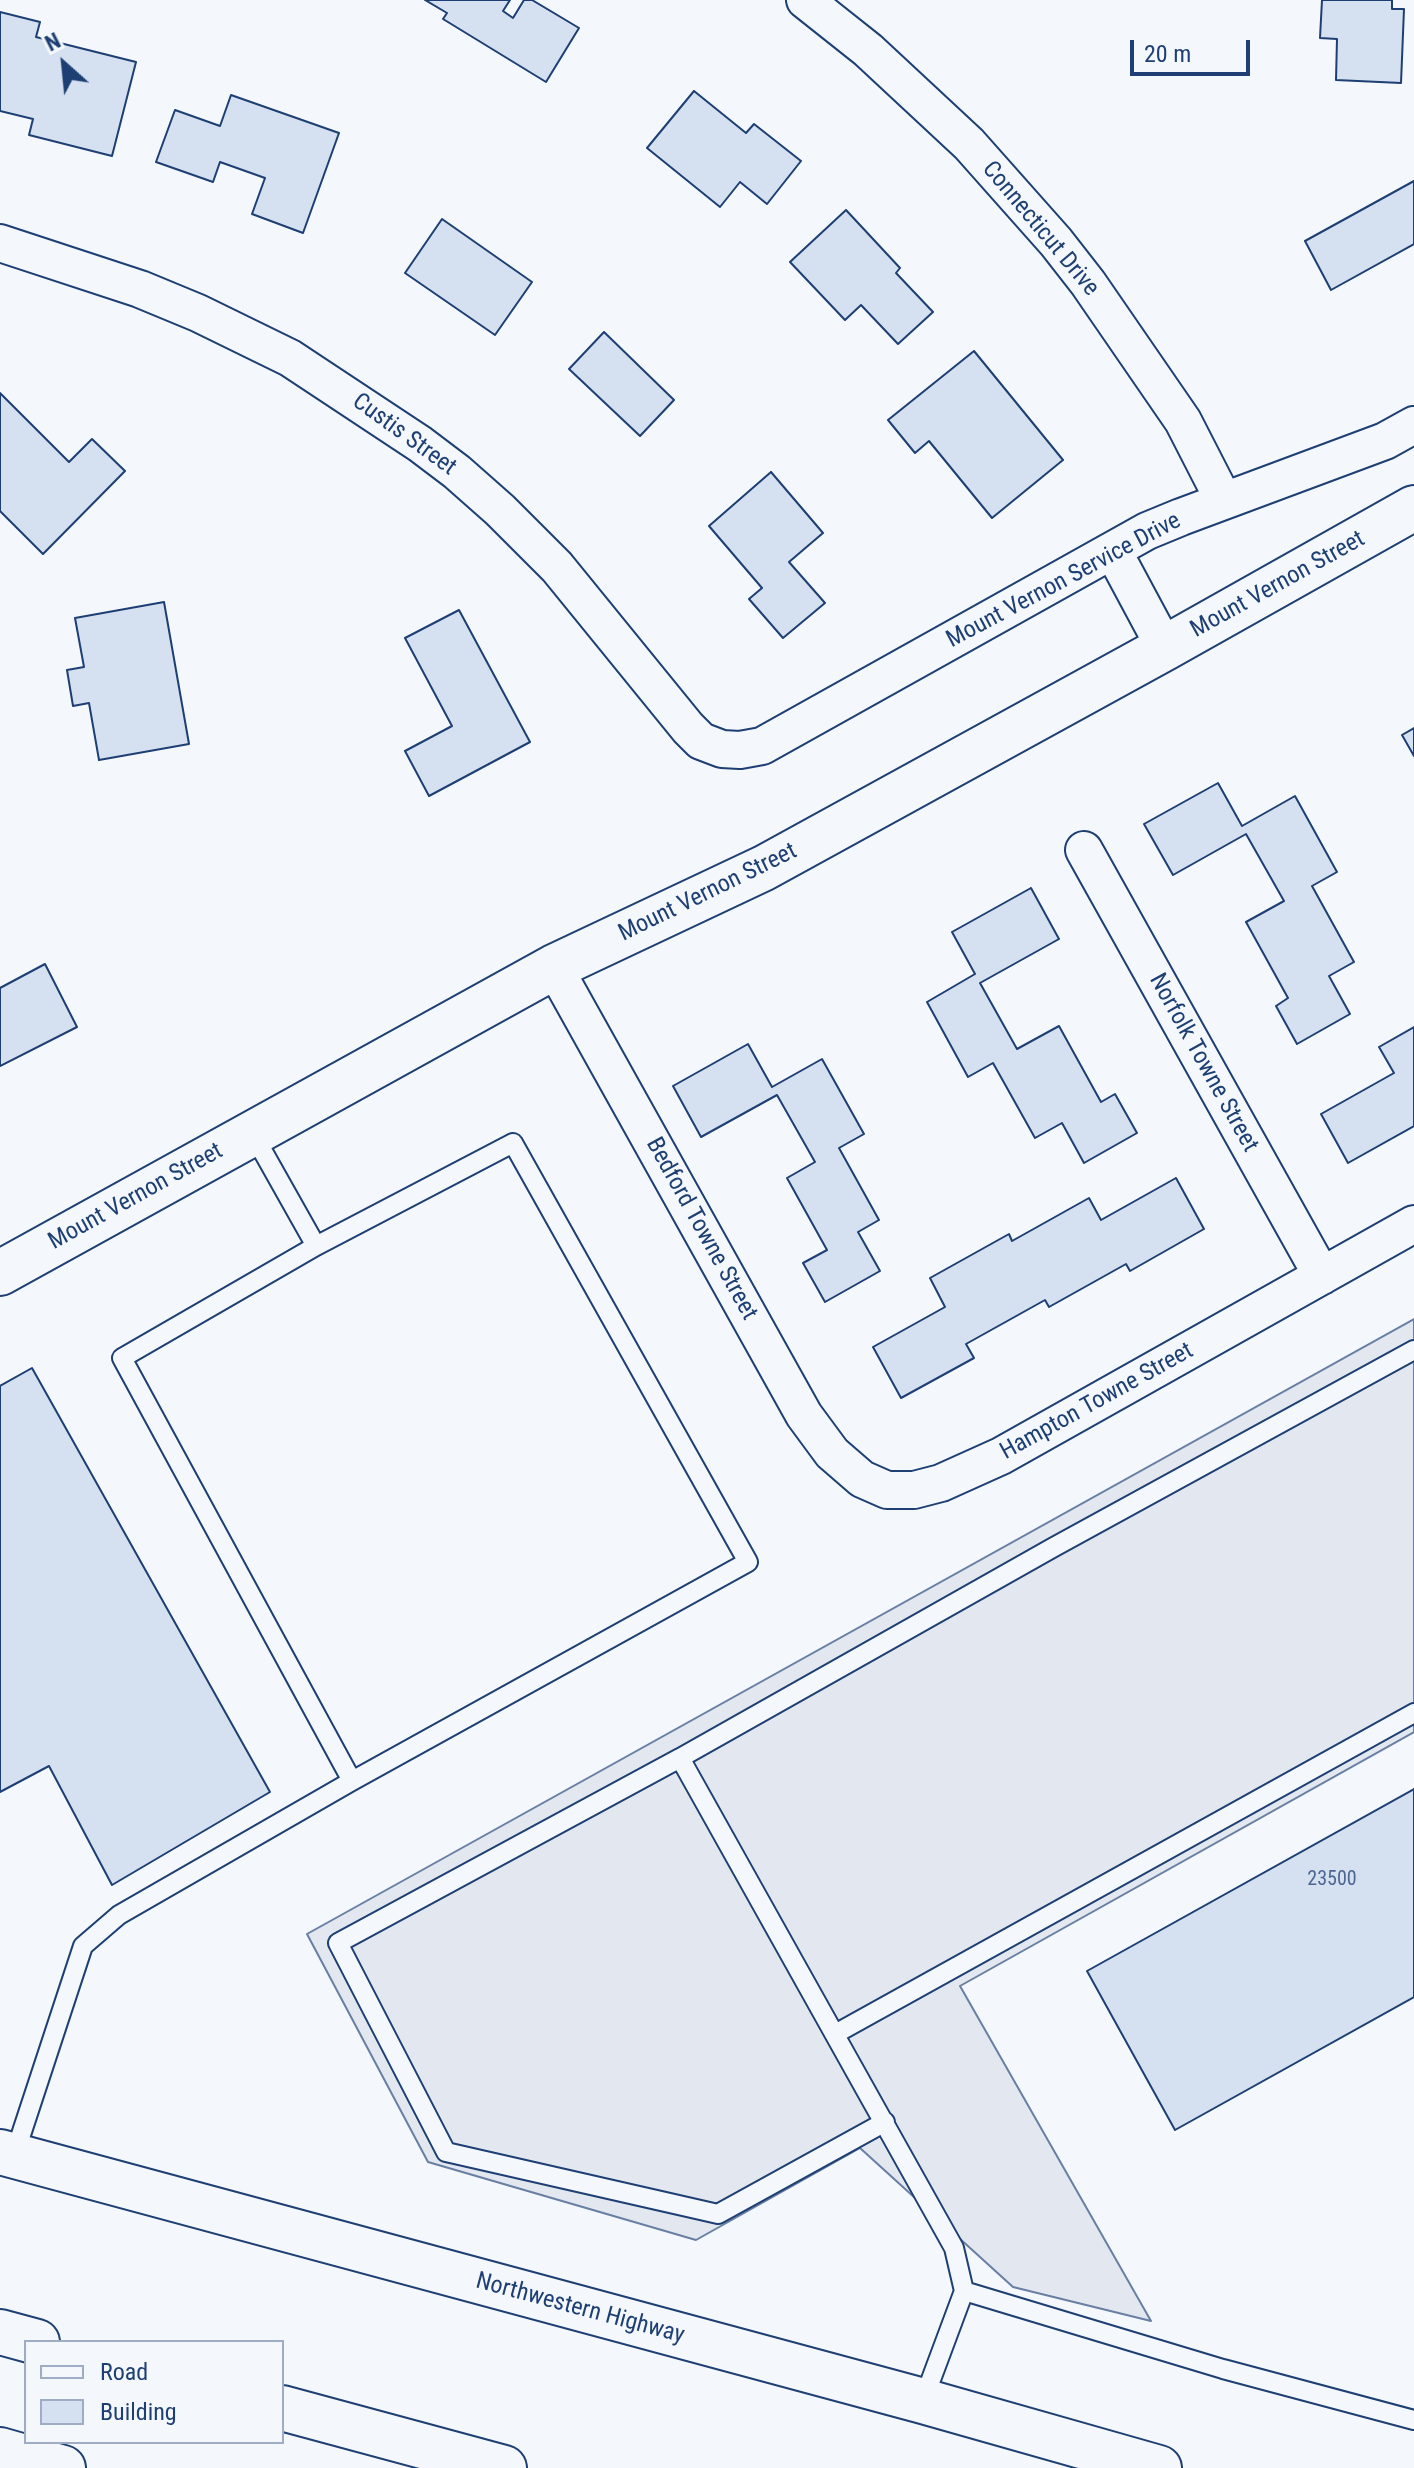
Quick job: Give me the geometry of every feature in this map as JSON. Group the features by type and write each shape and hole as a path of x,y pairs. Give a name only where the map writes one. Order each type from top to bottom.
{"main road":[{"name":"Mount Vernon Street","path":"0,1273 554,967 764,868 1414,508"},
{"name":"Northwestern Highway","path":"7,2154 923,2401 1159,2468"},
{"path":"0,2332 30,2340"},
{"path":"284,2409 504,2468"},
{"path":"0,2450 63,2468"}],"street":[{"name":"Connecticut Drive","path":"805,0 868,50 969,144 1056,242 1183,421 1224,501"},
{"name":"Custis Street","path":"0,243 140,289 198,313 290,358 420,444 500,510 547,557 688,728 701,741 722,749"},
{"name":"Mount Vernon Service Drive","path":"722,749 762,746 1158,526 1385,441 1414,425"},
{"path":"1113,551 1165,648"},
{"name":"Norfolk Towne Street","path":"1084,850 1322,1276"},
{"name":"Bedford Towne Street","path":"554,967 804,1415 832,1453 862,1479"},
{"name":"Hampton Towne Street","path":"862,1479 887,1490 914,1490 969,1472 1414,1224"}],"lane":[{"path":"252,1133 316,1246"},
{"path":"7,2154 83,1946 119,1915 352,1781 748,1562 513,1143 316,1246 122,1358 352,1781"},
{"path":"885,2122 718,2214 446,2152 338,1943 680,1758 1065,1541 1414,1350"},
{"path":"835,2034 1414,1713"},
{"path":"680,1758 954,2248 964,2291 923,2401"},
{"path":"964,2291 1223,2369 1414,2420"}],"shaded area":[{"path":"1414,1319 1414,1732 960,1986 1151,2321 1013,2287 860,2148 696,2240 428,2162 307,1934"}],"building":[{"path":"425,0 510,0 503,11 513,18 524,0 532,0 579,28 546,82 443,19 447,13"},
{"path":"1322,0 1392,0 1392,9 1404,9 1401,83 1336,80 1337,39 1320,38"},
{"path":"0,12 40,22 36,37 136,62 112,156 29,135 33,119 0,111"},
{"path":"694,91 746,133 754,124 801,161 767,204 740,182 720,207 647,148"},
{"path":"231,95 339,133 303,233 252,214 265,178 220,162 213,182 156,162 175,110 220,126"},
{"path":"1414,181 1414,244 1331,290 1305,241"},
{"path":"846,210 900,268 896,273 933,312 898,344 861,305 845,320 790,262"},
{"path":"442,219 532,282 495,335 405,273"},
{"path":"604,332 674,400 640,436 569,369"},
{"path":"974,351 1063,460 992,518 929,441 915,453 888,420"},
{"path":"0,393 69,462 92,439 125,471 43,554 0,511"},
{"path":"771,472 823,533 789,562 825,603 783,638 749,599 762,588 709,526"},
{"path":"164,602 189,744 99,760 89,703 73,706 67,670 84,667 75,618"},
{"path":"459,610 530,742 429,796 405,751 452,726 405,638"},
{"path":"1414,728 1414,756 1402,735"},
{"path":"1218,783 1242,826 1295,796 1337,872 1312,886 1354,962 1329,976 1350,1014 1297,1044 1276,1006 1288,998 1246,922 1284,901 1246,834 1173,875 1144,824"},
{"path":"1031,888 1059,939 980,983 1017,1049 1059,1026 1101,1102 1115,1094 1137,1133 1084,1163 1062,1123 1035,1138 993,1063 968,1077 927,1002 975,974 952,932"},
{"path":"45,964 77,1027 0,1066 0,988"},
{"path":"1414,1027 1414,1126 1348,1163 1321,1114 1394,1073 1379,1047"},
{"path":"748,1044 772,1087 822,1059 864,1134 839,1148 879,1220 858,1232 880,1271 825,1302 803,1263 827,1250 787,1178 815,1162 777,1095 701,1137 673,1086"},
{"path":"1176,1178 1204,1229 1130,1271 1126,1264 1049,1307 1045,1300 966,1344 974,1358 901,1398 873,1347 945,1307 930,1278 1009,1234 1012,1241 1089,1198 1101,1220"},
{"path":"32,1368 270,1792 112,1885 49,1766 0,1792 0,1386"},
{"path":"1414,1789 1414,1997 1175,2130 1087,1971"}]}
